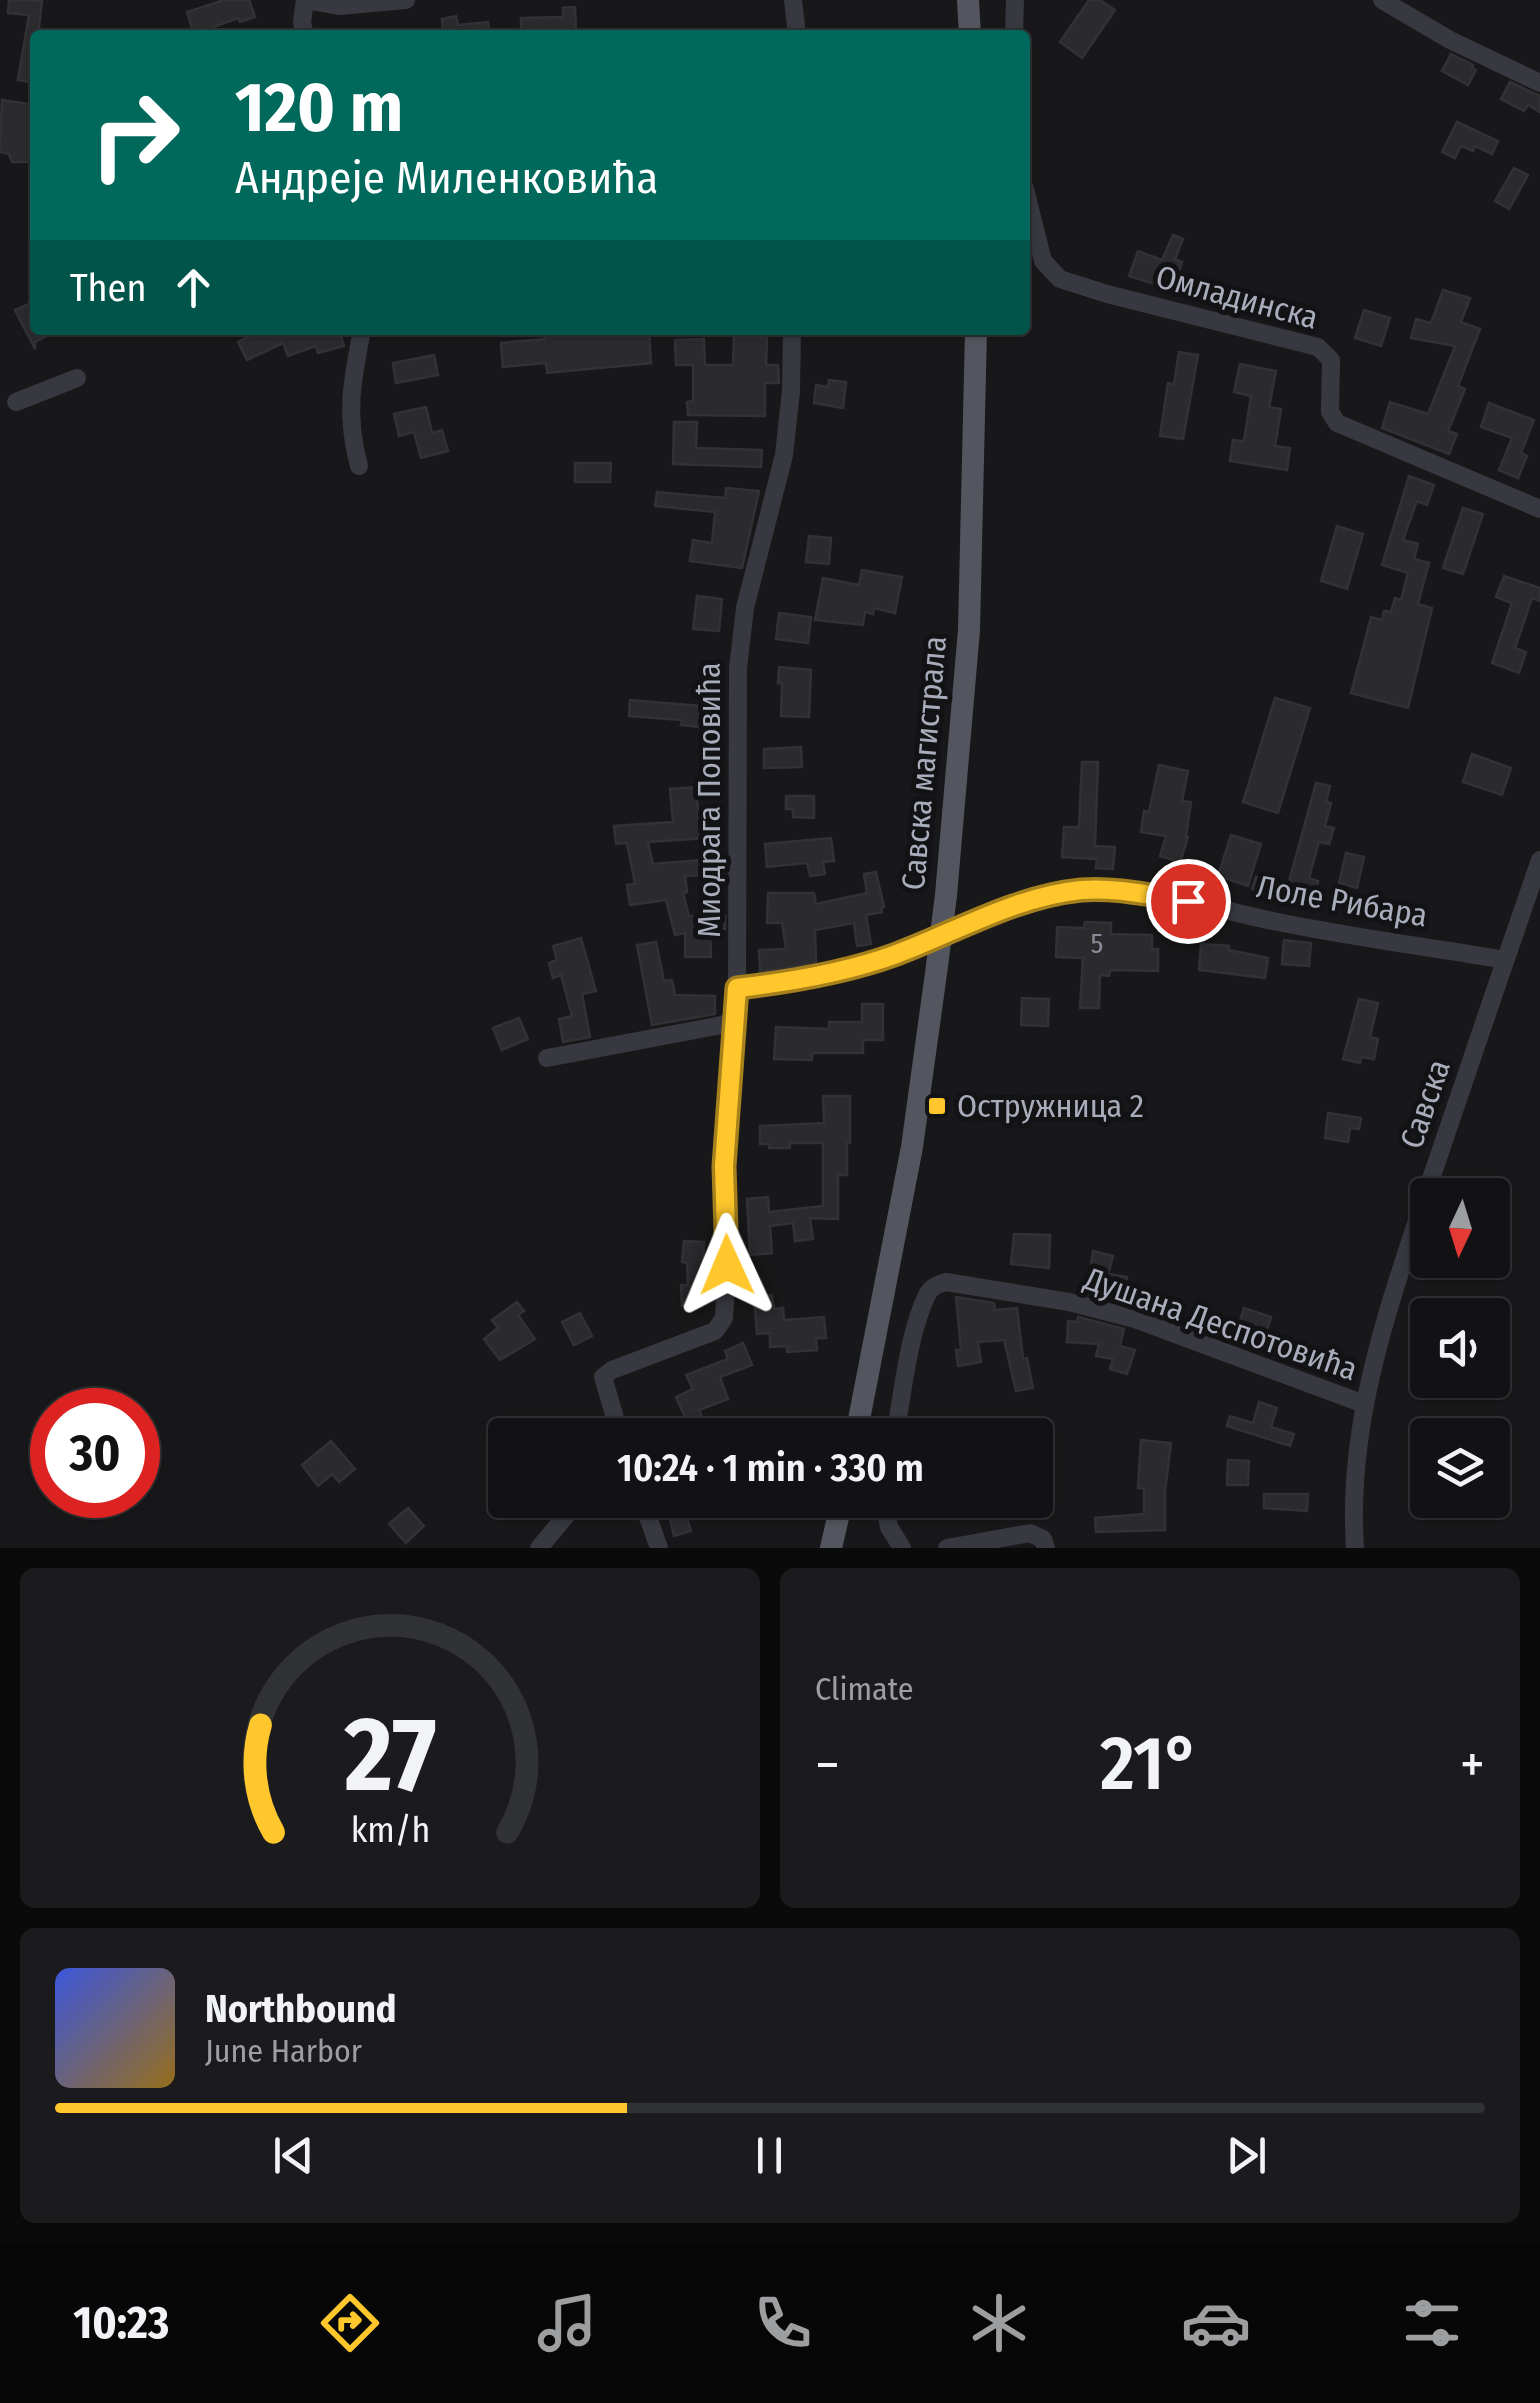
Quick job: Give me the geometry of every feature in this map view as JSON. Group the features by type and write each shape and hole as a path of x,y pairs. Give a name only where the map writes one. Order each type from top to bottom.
{"main road":[{"path":"968,0 970,30"},
{"name":"Савска магистрала","path":"859,1418 912,1147 946,895 968,630 976,335"},
{"path":"831,1548 838,1518"}],"street":[{"path":"304,30 305,0 339,6 406,0"},
{"path":"792,0 796,30"},
{"path":"1014,30 1015,0"},
{"path":"1382,0 1450,40 1540,83"},
{"name":"Омладинска","path":"1030,209 1043,261 1060,279 1318,347 1331,360 1330,412 1337,423 1540,509"},
{"path":"358,466 350,436 349,406 361,335"},
{"name":"Миодрага Поповића","path":"615,1418 603,1377 612,1370 715,1331 724,1318 724,1166 737,988 740,641 744,608 784,455 792,335"},
{"path":"16,402 77,378"},
{"name":"Савска","path":"1355,1548 1356,1446 1364,1404 1400,1274 1540,860"},
{"name":"Лоле Рибара","path":"737,988 841,970 890,956 1021,903 1097,889 1188,901 1276,922 1505,960"},
{"path":"546,1058 722,1025 734,1019"},
{"name":"Душана Деспотовића","path":"898,1418 916,1332 928,1294 940,1283 1069,1302 1135,1319 1364,1404"},
{"path":"539,1548 564,1518"},
{"path":"648,1518 659,1548"},
{"path":"882,1548 884,1518"},
{"path":"888,1518 902,1548"},
{"path":"947,1548 1030,1534 1043,1539 1046,1548"}],"building":[{"path":"9,0 42,1 39,30 30,30 30,82 18,80 29,15 8,13"},
{"path":"224,0 249,0 255,17 240,22 238,18 213,27 214,30 192,30 187,12"},
{"path":"1089,0 1100,0 1115,10 1082,58 1060,42"},
{"path":"575,7 576,30 521,30 521,18 563,17 563,8"},
{"path":"456,16 458,25 488,22 489,30 443,30 442,19"},
{"path":"1451,54 1476,70 1468,85 1442,71"},
{"path":"1510,82 1540,96 1540,112 1528,105 1524,111 1501,99"},
{"path":"2,100 30,104 30,162 12,162 9,154 0,152"},
{"path":"1457,122 1498,141 1492,154 1475,146 1473,151 1461,146 1455,158 1442,152"},
{"path":"1514,168 1528,175 1509,209 1495,201"},
{"path":"1173,235 1183,239 1175,259 1182,262 1173,290 1129,276 1138,251 1162,260"},
{"path":"1443,290 1470,298 1461,322 1480,329 1458,386 1465,389 1448,431 1457,434 1449,454 1382,428 1390,402 1428,414 1455,346 1411,338 1416,319 1431,323"},
{"path":"30,303 30,335 49,335 35,342 35,349 15,310"},
{"path":"1364,310 1390,318 1381,346 1355,338"},
{"path":"252,335 341,335 344,346 318,353 316,346 288,356 283,343 247,360 238,342"},
{"path":"544,335 649,335 651,363 547,373 546,363 503,367 501,343 545,339"},
{"path":"734,336 767,337 766,365 778,365 779,383 765,383 765,416 688,415 687,402 693,401 693,365 676,365 675,340 704,339 705,365 733,365"},
{"path":"1179,352 1198,355 1183,439 1160,436 1168,383 1174,384"},
{"path":"434,355 438,375 396,383 393,363"},
{"path":"1240,364 1276,371 1269,407 1281,409 1275,446 1290,448 1287,470 1230,461 1233,440 1244,441 1251,396 1234,392"},
{"path":"829,380 846,382 843,408 814,403 816,385 828,387"},
{"path":"1489,403 1534,420 1521,453 1527,456 1518,478 1499,470 1512,438 1481,427"},
{"path":"426,407 432,433 442,430 448,451 421,458 414,432 399,436 394,414"},
{"path":"674,422 697,422 696,448 762,450 761,467 673,464"},
{"path":"575,463 611,463 610,482 575,482"},
{"path":"1409,476 1434,485 1427,505 1417,501 1403,540 1418,544 1414,559 1429,563 1418,604 1432,608 1408,708 1351,693 1371,617 1382,620 1384,611 1391,612 1395,598 1401,600 1408,573 1382,565"},
{"path":"726,488 759,491 742,568 690,561 693,540 712,543 715,512 655,506 657,492 725,498"},
{"path":"1463,508 1483,514 1463,574 1443,568"},
{"path":"1337,526 1363,534 1347,589 1321,581"},
{"path":"809,536 831,538 829,564 806,562"},
{"path":"862,570 902,577 895,613 874,608 873,614 865,612 863,625 815,620 823,578 859,585"},
{"path":"1504,576 1540,588 1540,601 1532,598 1515,648 1526,652 1519,673 1492,663 1512,603 1496,597"},
{"path":"697,596 722,599 719,631 693,629"},
{"path":"779,613 811,617 808,643 776,639"},
{"path":"779,667 811,670 809,717 781,716"},
{"path":"1275,698 1310,708 1278,813 1243,802"},
{"path":"630,700 711,707 709,728 681,725 682,720 629,716"},
{"path":"801,747 802,767 764,768 764,749"},
{"path":"1472,754 1511,768 1502,795 1463,782"},
{"path":"1082,762 1098,762 1095,846 1115,847 1113,869 1096,868 1097,859 1062,857 1064,827 1079,827"},
{"path":"1159,765 1188,771 1182,801 1191,802 1188,837 1180,862 1160,856 1166,836 1141,832"},
{"path":"1316,783 1330,786 1326,802 1331,803 1325,826 1334,828 1329,844 1319,842 1309,878 1318,881 1311,908 1252,889 1256,877 1288,885"},
{"path":"696,787 699,821 704,820 706,838 648,842 653,864 725,858 725,874 685,876 687,892 683,893 689,916 725,916 725,929 710,929 711,957 685,957 685,933 675,935 666,900 630,905 627,885 635,884 627,843 616,844 614,826 673,822 670,789"},
{"path":"786,796 814,796 814,818 793,817 793,809 786,809"},
{"path":"1231,835 1261,844 1248,886 1218,876"},
{"path":"831,838 834,861 823,862 825,874 810,876 807,863 767,867 765,844"},
{"path":"1346,853 1364,857 1357,888 1339,883"},
{"path":"876,872 884,907 882,912 866,915 871,944 857,946 854,923 815,930 816,963 760,972 759,950 786,949 782,923 767,923 768,893 814,893 816,904 867,893 864,874"},
{"path":"1085,922 1111,923 1111,934 1152,935 1152,949 1158,949 1158,971 1110,970 1109,976 1100,975 1099,1008 1080,1008 1083,958 1056,957 1057,927 1084,928"},
{"path":"581,938 596,991 582,994 590,1037 563,1042 559,1019 572,1016 561,975 553,978 549,963 557,960 553,946"},
{"path":"1284,940 1311,943 1309,966 1282,964"},
{"path":"656,942 664,981 672,980 675,995 715,996 715,1014 652,1025 637,945"},
{"path":"1201,944 1229,946 1229,950 1268,958 1265,978 1199,970"},
{"path":"1022,998 1049,999 1048,1026 1021,1025"},
{"path":"1359,999 1378,1003 1370,1037 1378,1039 1374,1059 1361,1057 1360,1063 1343,1059"},
{"path":"862,1004 883,1004 883,1040 863,1040 863,1053 812,1053 812,1060 774,1059 776,1027 829,1029 829,1022 862,1022"},
{"path":"519,1018 528,1039 502,1050 493,1028"},
{"path":"823,1096 850,1096 847,1175 838,1175 838,1219 810,1218 813,1239 795,1241 793,1223 770,1226 772,1253 750,1255 747,1199 768,1197 769,1212 823,1206 823,1143 790,1143 790,1148 769,1148 769,1144 760,1144 760,1126 824,1123"},
{"path":"1328,1113 1361,1118 1359,1129 1350,1128 1348,1142 1325,1138"},
{"path":"1014,1234 1050,1235 1049,1268 1011,1264"},
{"path":"684,1241 704,1242 703,1266 714,1265 714,1281 702,1282 702,1306 682,1306 681,1285 688,1285 687,1263 682,1262"},
{"path":"1093,1251 1113,1256 1108,1274 1127,1277 1123,1303 1087,1294"},
{"path":"772,1295 774,1309 783,1308 784,1320 824,1317 826,1338 816,1338 817,1350 787,1352 787,1346 770,1347 770,1333 757,1334 754,1297"},
{"path":"956,1297 994,1303 995,1310 1017,1308 1023,1359 1027,1358 1033,1388 1016,1391 1004,1340 978,1342 981,1362 958,1366 956,1350 961,1350"},
{"path":"517,1302 524,1311 518,1315 535,1339 500,1360 484,1339 498,1328 492,1320"},
{"path":"1244,1308 1271,1317 1265,1336 1238,1327"},
{"path":"580,1313 592,1336 574,1345 562,1322"},
{"path":"1078,1317 1124,1329 1120,1346 1135,1350 1127,1374 1110,1369 1113,1359 1096,1356 1099,1344 1067,1342 1068,1321 1077,1322"},
{"path":"743,1343 752,1365 720,1377 728,1399 699,1410 703,1418 685,1418 676,1397 693,1389 686,1375 728,1359 725,1351"},
{"path":"1259,1402 1277,1408 1271,1427 1294,1434 1290,1446 1227,1426 1230,1416 1253,1423"},
{"path":"1141,1440 1171,1443 1165,1530 1096,1532 1095,1518 1144,1514 1144,1489 1138,1488"},
{"path":"331,1441 355,1469 339,1482 332,1474 318,1486 302,1465"},
{"path":"1228,1460 1249,1461 1248,1485 1227,1485"},
{"path":"1264,1494 1308,1494 1307,1511 1264,1508"},
{"path":"408,1508 424,1526 406,1543 389,1524"},
{"path":"670,1518 687,1518 691,1531 674,1536"}],"place":[{"name":"Остружница 2","path":"937,1106"}],"route":[{"path":"727,1265 724,1166 737,988 807,978 890,956 1000,910 1078,890 1188,901"}]}
